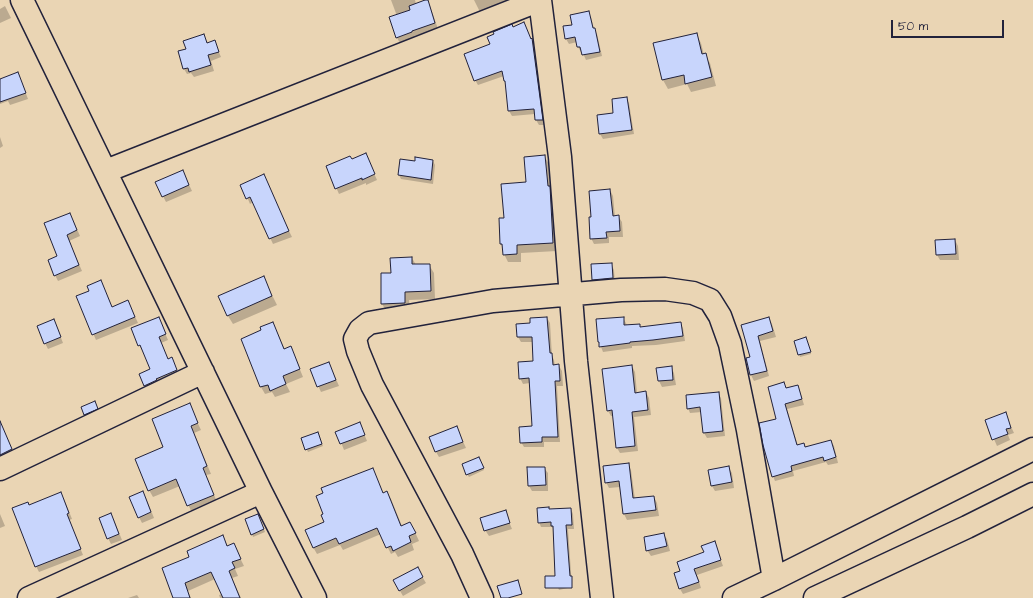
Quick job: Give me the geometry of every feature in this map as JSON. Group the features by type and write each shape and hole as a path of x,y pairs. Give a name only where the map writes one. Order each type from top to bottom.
{"street":[{"path":"22,0 261,492 315,598"},
{"path":"106,171 540,0 560,157 576,361 602,598"},
{"path":"482,598 462,554 372,385 358,351 355,339 360,330 369,323 493,301 621,290 665,289 693,293 710,300 720,316 730,344 748,430 774,579"},
{"path":"0,469 203,372"},
{"path":"734,598 1033,449"},
{"path":"29,598 261,492"},
{"path":"815,598 967,527 1033,494"}],"building":[{"path":"428,0 435,23 396,38 389,17 410,10 409,6"},
{"path":"589,11 593,28 595,28 600,52 582,55 580,47 577,47 575,37 565,39 563,26 572,25 570,15"},
{"path":"524,22 531,39 532,38 543,120 535,120 534,109 508,111 505,81 502,71 474,81 464,54 490,44 487,37 494,34 493,32 512,24 513,27"},
{"path":"697,33 702,54 706,53 712,77 685,84 684,75 662,80 653,43"},
{"path":"204,34 207,43 215,40 219,52 208,55 211,65 189,72 188,68 183,69 178,51 186,49 183,41"},
{"path":"18,72 26,93 0,102 0,79"},
{"path":"627,97 632,130 599,134 597,115 613,113 612,99"},
{"path":"366,153 375,174 335,189 326,166 350,156 352,159"},
{"path":"545,155 548,186 550,186 553,243 517,245 517,254 503,255 502,244 500,244 499,218 504,218 501,184 526,182 524,157"},
{"path":"415,157 433,160 431,180 398,175 400,159 415,161"},
{"path":"183,170 189,185 162,197 155,182"},
{"path":"264,174 289,231 269,239 250,197 246,199 240,185"},
{"path":"610,189 613,216 619,215 620,231 606,232 607,238 590,239 589,217 591,217 589,191"},
{"path":"70,213 77,230 67,235 79,265 54,276 48,260 57,256 44,223"},
{"path":"955,239 956,254 936,255 935,240"},
{"path":"412,257 412,264 430,264 431,291 405,292 405,303 381,304 381,273 391,273 390,258"},
{"path":"612,263 613,278 592,280 591,264"},
{"path":"264,276 272,296 227,316 218,296"},
{"path":"101,280 112,307 128,300 135,317 92,335 76,296 89,291 87,286"},
{"path":"159,317 166,334 159,337 168,359 172,357 177,370 144,386 139,374 150,369 140,345 138,346 131,328"},
{"path":"547,317 550,353 552,353 553,365 559,364 560,381 555,381 558,437 542,437 542,442 520,443 519,427 532,426 529,378 519,379 518,362 533,361 532,337 517,337 516,324 530,323 530,318"},
{"path":"624,317 624,325 640,324 640,327 681,322 683,336 599,347 596,319"},
{"path":"769,317 773,331 758,336 767,371 750,375 746,358 750,357 741,325"},
{"path":"54,319 61,337 44,344 37,326"},
{"path":"273,322 284,349 291,346 300,369 283,376 286,384 270,391 268,385 260,387 241,339 261,330 260,327"},
{"path":"806,337 811,352 798,355 794,341"},
{"path":"329,362 336,380 317,387 310,369"},
{"path":"632,365 635,393 646,391 648,410 632,412 635,446 616,448 612,410 607,411 602,369"},
{"path":"672,366 673,380 658,381 656,368"},
{"path":"784,382 786,388 798,385 802,399 785,404 797,445 804,443 805,447 831,440 836,457 824,461 823,457 791,466 792,471 772,477 763,445 759,423 776,419 768,387"},
{"path":"719,392 723,431 703,433 700,407 687,409 686,395"},
{"path":"95,401 98,409 84,415 81,407"},
{"path":"190,403 198,423 191,426 207,466 203,468 214,495 187,506 176,479 148,491 135,459 163,447 152,419"},
{"path":"1006,412 1011,428 1006,429 1008,434 992,440 985,420"},
{"path":"0,421 12,449 0,455"},
{"path":"360,422 365,435 340,444 335,432"},
{"path":"457,426 463,442 435,452 429,437"},
{"path":"318,432 322,444 305,450 301,438"},
{"path":"479,457 484,468 466,475 462,464"},
{"path":"629,463 633,498 654,496 656,510 623,514 619,481 605,483 603,466"},
{"path":"729,466 732,482 711,486 708,470"},
{"path":"527,467 545,467 546,485 528,486"},
{"path":"373,468 383,493 387,491 401,526 410,522 416,533 409,536 411,542 393,551 391,546 386,548 377,528 339,544 336,538 313,548 305,530 324,522 321,515 323,514 316,496 323,493 321,488"},
{"path":"143,491 151,512 138,518 129,497"},
{"path":"61,492 69,513 67,514 81,549 35,567 12,508 28,502 29,505"},
{"path":"549,507 549,509 571,508 572,525 566,525 572,588 545,588 545,576 555,576 553,526 551,526 551,522 538,523 537,508"},
{"path":"506,510 510,523 484,531 480,518"},
{"path":"111,513 119,534 107,539 99,518"},
{"path":"258,514 264,529 251,535 245,519"},
{"path":"664,533 667,546 646,551 644,537"},
{"path":"223,535 227,546 234,543 241,559 232,562 235,568 229,571 240,598 223,598 211,572 185,583 190,598 173,598 162,568 189,557 187,551"},
{"path":"715,541 721,560 694,569 699,582 679,589 674,573 680,571 677,562 704,552 701,546"},
{"path":"418,567 423,577 399,591 393,580"},
{"path":"518,580 522,594 508,598 501,598 497,586"}]}
